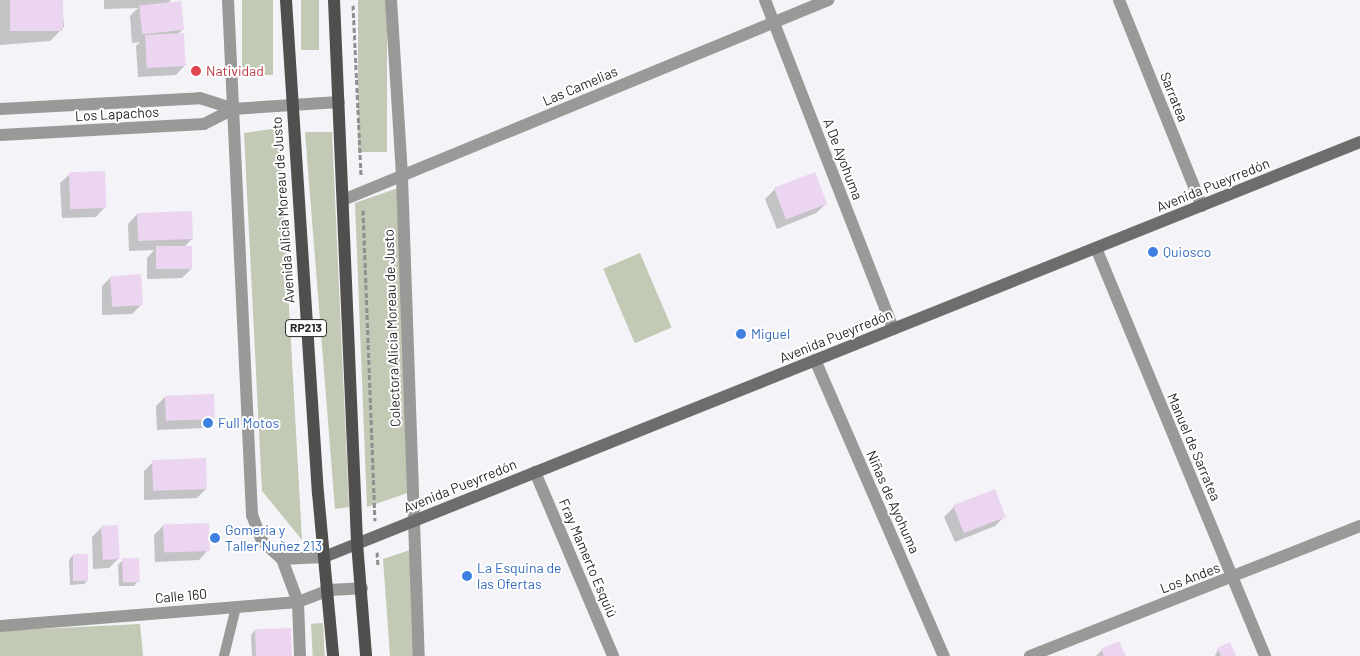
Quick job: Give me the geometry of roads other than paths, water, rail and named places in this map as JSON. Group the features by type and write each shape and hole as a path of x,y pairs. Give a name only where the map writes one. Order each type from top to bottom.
{"main road":[{"name":"Avenida Alicia Moreau de Justo","path":"286,0 291,104 324,558 329,590 333,656"},
{"path":"334,0 357,543 366,656"},
{"name":"Avenida Pueyrredón","path":"324,558 376,535 1360,142"}],"street":[{"path":"228,0 252,515 262,540 282,559 298,602 300,656"},
{"name":"Colectora Alicia Moreau de Justo","path":"391,0 402,177 419,656"},
{"name":"A De Ayohuma","path":"765,0 892,329"},
{"name":"Las Camelias","path":"343,200 828,0"},
{"name":"Sarratea","path":"1118,0 1202,206"},
{"name":"Los Lapachos","path":"0,109 200,98 233,109"},
{"name":"Los Lapachos","path":"0,135 204,124 233,109 339,102"},
{"name":"Manuel de Sarratea","path":"1096,248 1265,656"},
{"name":"Niñas de Ayohuma","path":"815,360 944,656"},
{"name":"Fray Mamerto Esquiú","path":"535,472 613,656"},
{"name":"Los Andes","path":"1030,656 1360,526"},
{"path":"282,559 324,558"},
{"name":"Calle 160","path":"0,626 298,602 329,590 362,588"}],"lane":[{"path":"224,656 236,606"}],"place":[{"name":"Natividad","path":"196,71"},
{"name":"Quiosco","path":"1153,252"},
{"name":"Miguel","path":"741,334"},
{"name":"Full Motos","path":"208,423"},
{"name":"Gomeria y Taller Nuñez 213","path":"215,538"},
{"name":"La Esquina de las Ofertas","path":"467,576"}]}
